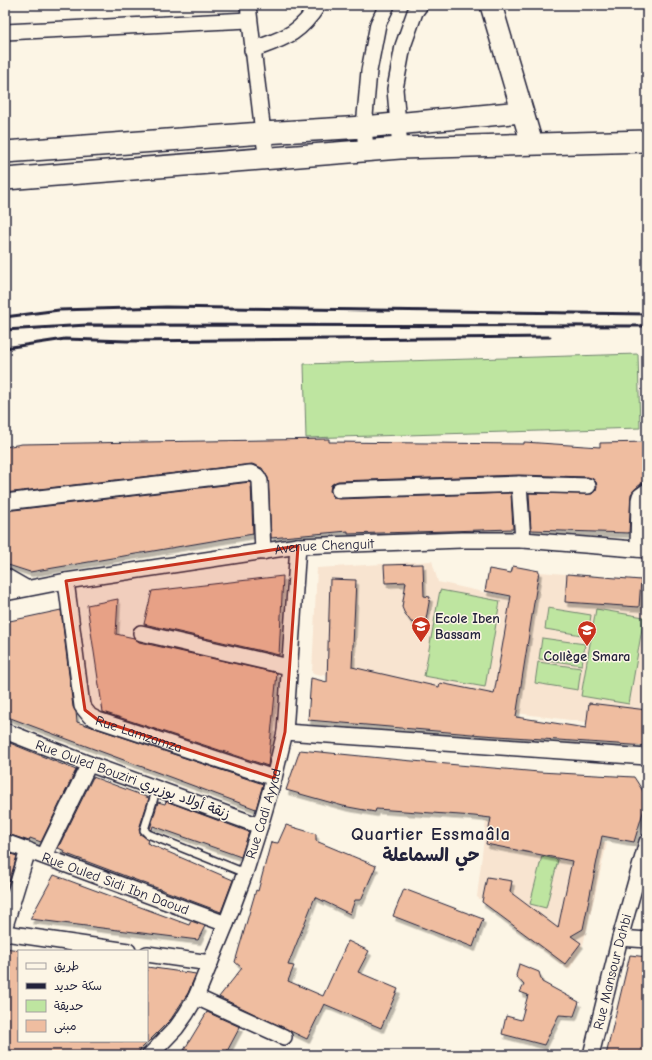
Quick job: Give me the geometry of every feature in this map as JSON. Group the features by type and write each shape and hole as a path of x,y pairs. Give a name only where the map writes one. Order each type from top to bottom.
{"street":[{"path":"248,5 252,50 267,159"},
{"path":"252,50 285,38 297,30 309,20 318,5"},
{"path":"366,150 364,127 368,71 378,24 387,5"},
{"path":"400,148 395,89 402,53 415,12 420,5"},
{"path":"491,5 532,144"},
{"path":"5,32 249,20"},
{"path":"5,152 364,127 522,112"},
{"path":"5,179 366,150 647,141"},
{"path":"5,502 250,473 258,476 260,481 263,552"},
{"path":"339,490 519,484 588,486"},
{"path":"519,484 523,540"},
{"path":"642,549 639,500 640,496 647,491"},
{"name":"Avenue Chenguit","path":"5,593 26,588 298,546 462,540 523,540 642,549"},
{"name":"Rue Cadi Ayyad","path":"150,1055 176,1028 196,997 246,873 274,778 285,732 298,546"},
{"path":"5,576 26,588"},
{"name":"Rue Lamzamza","path":"66,582 82,706 90,716 98,720 274,778"},
{"path":"141,633 289,667"},
{"name":"Rue Ouled Bouziri زنقة أولاد بوزيري","path":"5,731 89,764 260,826"},
{"path":"285,732 647,757"},
{"path":"44,856 89,764"},
{"name":"Rue Ouled Sidi Ibn Daoud","path":"5,842 226,924"},
{"name":"Rue Mansour Dahbi","path":"591,1055 620,938 647,842"},
{"path":"5,926 28,850"},
{"path":"5,933 121,950"},
{"path":"620,938 647,940"},
{"path":"148,954 210,963"},
{"path":"196,997 284,1037"}],"lane":[{"path":"157,788 144,830 148,834 246,873"}],"highlighted area":[{"path":"298,546 285,732 274,778 98,720 85,710 66,581"}],"shaded area":[{"path":"432,561 438,582 510,598 509,608 532,612 539,572 647,580 647,730 516,713 312,673 317,568"},
{"path":"486,821 607,843 583,945 569,970 477,897"}],"green space":[{"path":"638,354 640,428 306,438 304,364"},
{"path":"440,590 500,601 485,687 424,676"},
{"path":"548,608 591,615 588,636 545,629"},
{"path":"596,609 644,617 629,704 581,696"},
{"path":"542,638 585,644 582,665 539,659"},
{"path":"538,662 581,668 578,690 535,683"},
{"path":"542,856 558,860 546,908 530,904"}],"building":[{"path":"329,439 329,442 524,444 524,442 600,447 600,443 647,442 647,482 642,483 631,494 629,533 531,530 529,493 592,494 596,490 597,486 593,479 588,477 519,475 338,481 331,485 330,491 334,498 339,499 511,493 513,529 348,534 348,531 271,538 268,478 262,468 252,464 5,493 5,447 22,444"},
{"path":"250,482 253,534 30,572 5,564 5,511"},
{"path":"423,564 424,596 430,597 425,625 411,622 404,612 402,607 406,582 385,583 384,565"},
{"path":"513,566 539,571 516,717 586,728 589,703 647,710 647,746 483,735 308,720 311,678 327,682 330,579 356,580 352,667 439,687 440,683 494,694 511,596 485,591 489,569 511,573"},
{"path":"567,574 641,580 639,607 565,602"},
{"path":"283,576 279,655 144,624 152,591"},
{"path":"118,599 116,634 134,638 139,642 277,673 268,766 103,712 87,605"},
{"path":"61,610 73,707 76,712 77,722 263,784 256,809 5,716 5,622"},
{"path":"5,741 76,770 41,842 30,838 29,841 5,833"},
{"path":"300,750 539,772 634,777 646,796 644,809 634,842 602,836 583,929 571,936 581,943 565,964 482,902 487,877 512,881 510,892 558,928 572,861 486,844 491,818 376,809 375,812 343,806 286,790"},
{"path":"93,777 149,798 139,829 140,834 148,839 147,843 233,880 221,912 64,853 65,851 58,848"},
{"path":"166,801 249,832 241,857 153,826 151,830 150,829 158,802 165,804"},
{"path":"286,825 316,834 316,841 376,866 361,900 355,900 350,914 315,897 288,965 294,966 288,981 323,996 348,941 369,951 358,972 398,989 381,1028 324,1004 307,1039 219,997 242,968 235,962 256,890 258,891 271,842 278,843"},
{"path":"5,852 17,856 5,895"},
{"path":"54,875 189,925 191,921 205,926 198,940 30,919"},
{"path":"404,889 483,919 473,947 393,916"},
{"path":"5,948 19,950 18,1042 148,1042 135,1055 5,1055"},
{"path":"630,955 647,957 647,1055 606,1055"},
{"path":"519,964 539,972 542,982 579,1002 574,1016 559,1015 544,1045 502,1034 506,1016 521,1020 528,995 520,992 524,985 516,976"},
{"path":"148,967 196,974 188,993 171,1019 148,1042"},
{"path":"207,1012 240,1027 225,1055 181,1055"}],"railway":[{"path":"5,317 59,310 166,307 647,314"},
{"path":"5,330 87,325 647,326"},
{"path":"5,348 65,339 127,341 550,337"}],"place":[{"name":"Ecole Iben Bassam","path":"421,643"},
{"name":"Collège Smara","path":"587,647"}],"district":[{"name":"Quartier Essmaâla حي السماعلة","path":"431,844"}]}
